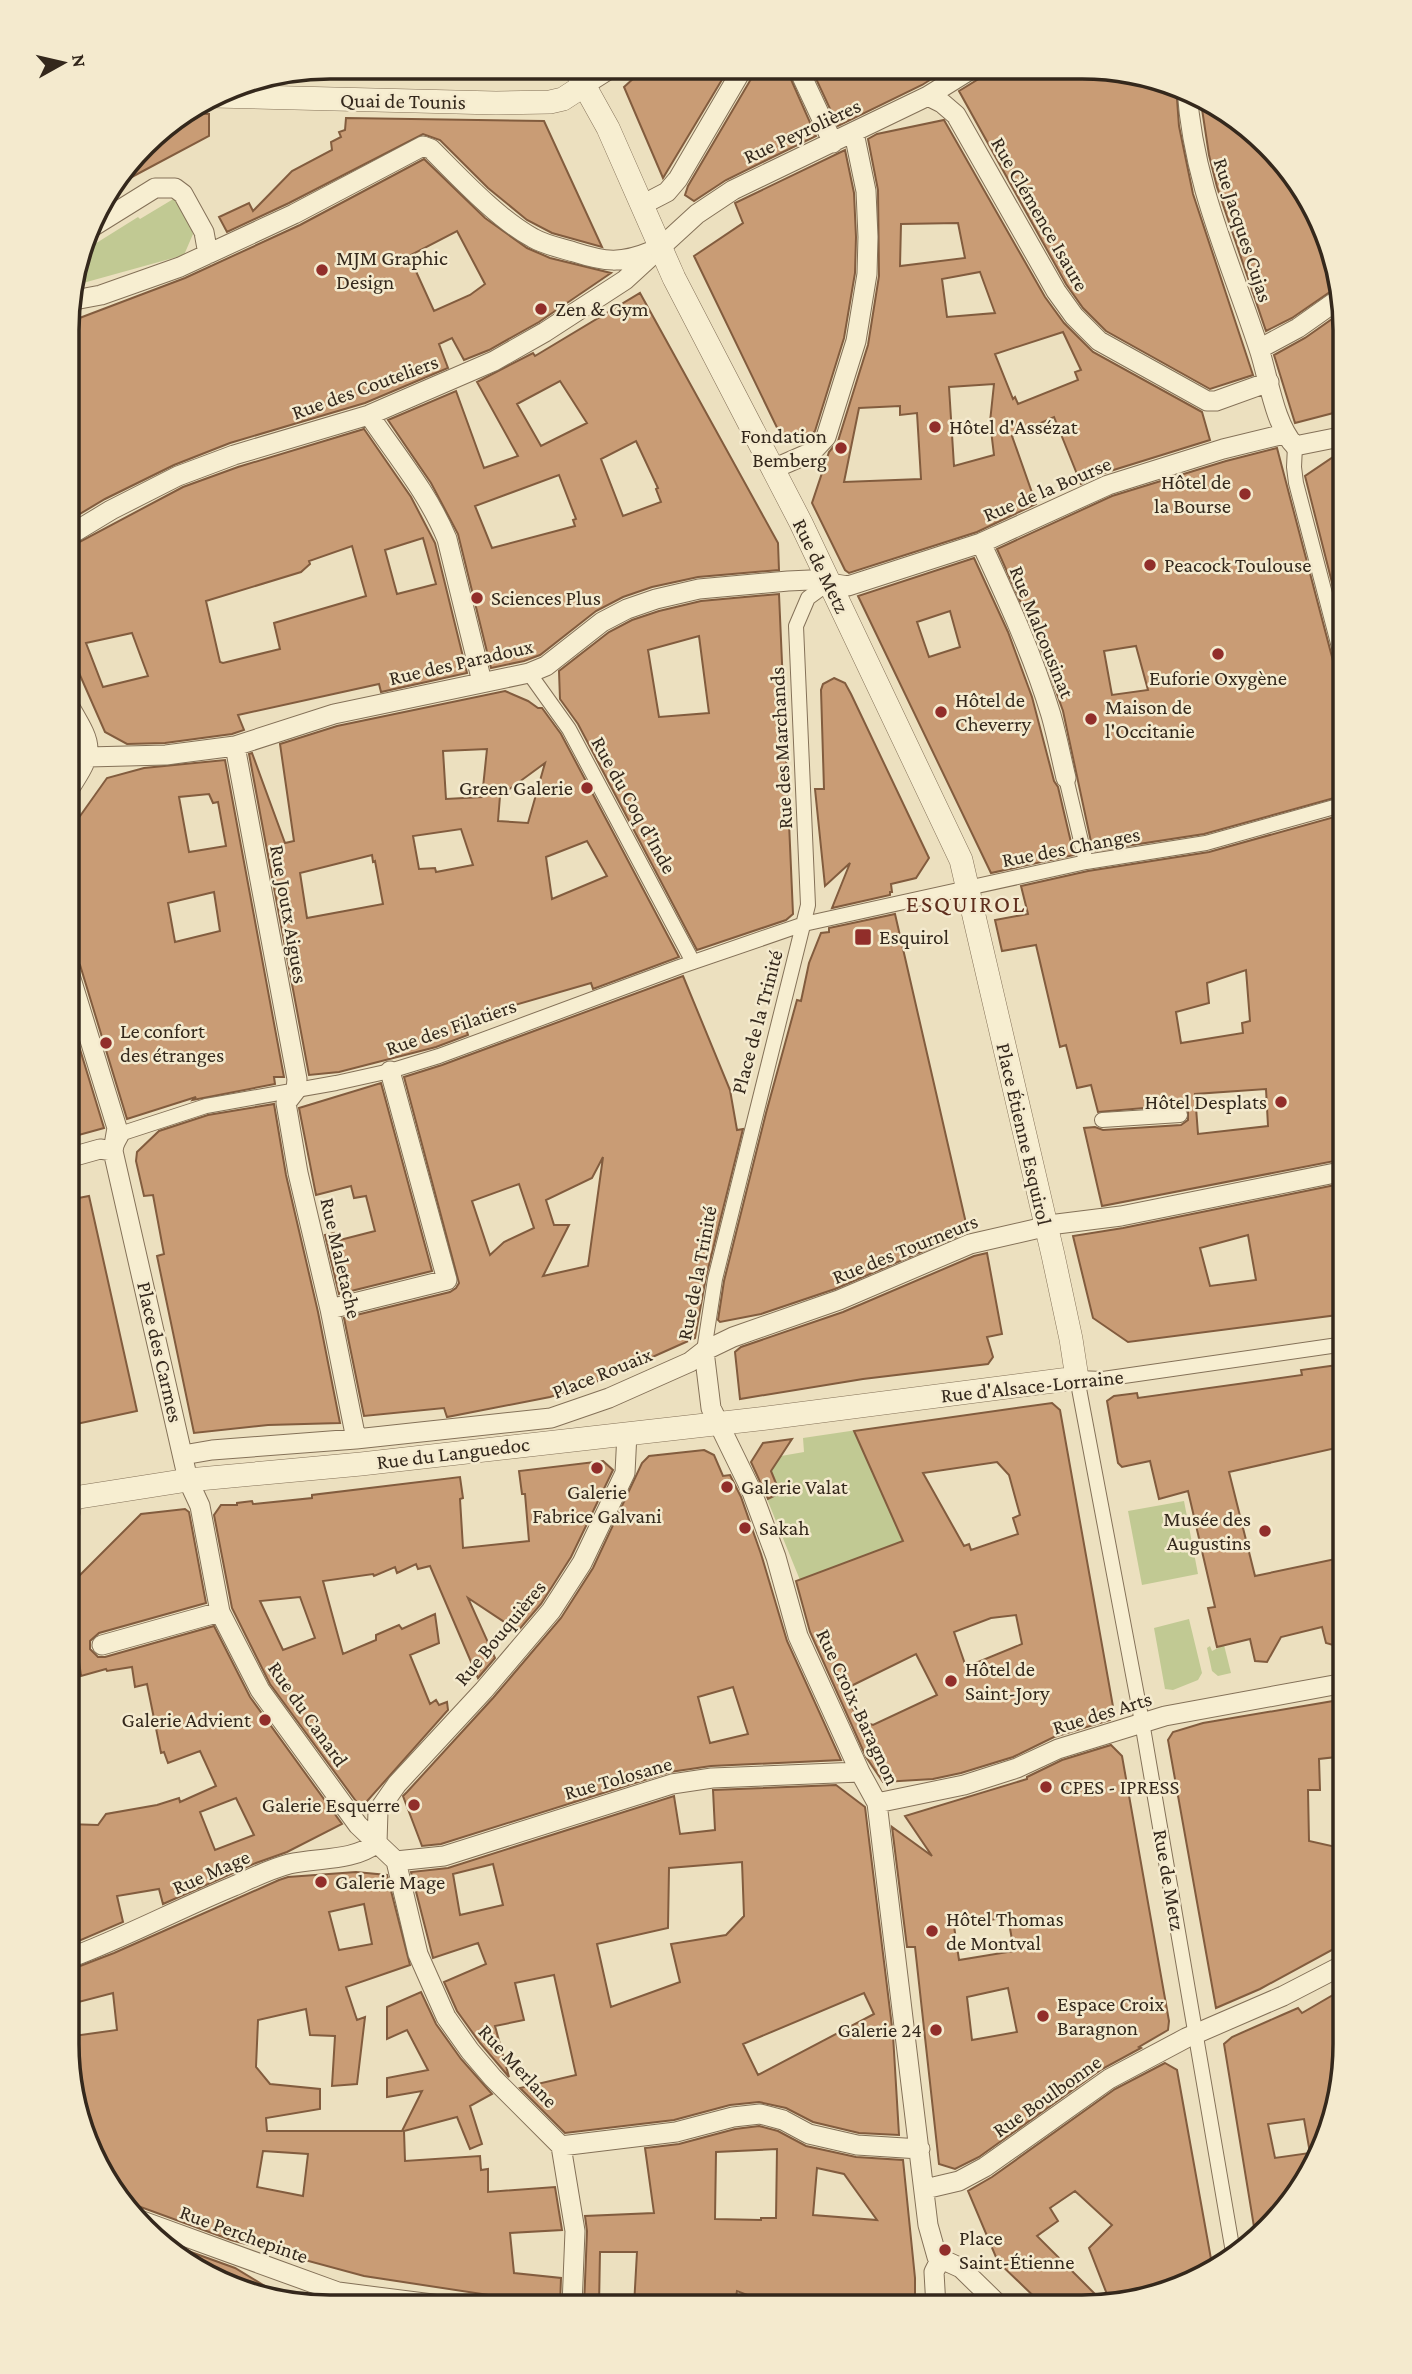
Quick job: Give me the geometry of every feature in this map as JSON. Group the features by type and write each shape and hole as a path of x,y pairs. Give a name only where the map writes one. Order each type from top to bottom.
{"street":[{"name":"Quai de Tounis","path":"237,97 550,102 563,99 577,79"},
{"name":"Rue de Metz","path":"581,79 608,128 660,248 830,583 950,832 969,890"},
{"path":"642,205 667,192 678,179 736,79"},
{"path":"803,79 833,144"},
{"name":"Rue Peyrolières","path":"660,248 697,214 733,190 833,144 928,96 955,79"},
{"name":"Rue Clémence Isaure","path":"928,96 956,115 1056,291 1074,316 1099,341 1207,401 1216,401 1269,382"},
{"name":"Rue Jacques Cujas","path":"1187,102 1198,170 1231,274 1290,440"},
{"path":"773,470 812,452 826,437 856,341 867,274 868,237 866,191 854,133"},
{"path":"81,299 101,295 180,267 294,214 423,146 431,149 518,229 536,240 596,259 611,261 625,261 660,248"},
{"path":"105,219 155,188 175,188 183,194 204,232 208,254"},
{"name":"Rue des Couteliers","path":"79,529 178,476 369,415 482,366 545,332 632,275 660,248"},
{"path":"1259,349 1298,328 1332,304"},
{"path":"369,415 440,521 447,539 482,682"},
{"path":"1290,440 1296,483 1333,624"},
{"name":"Rue de la Bourse","path":"830,583 848,586 981,543 1108,485 1223,449 1290,440 1333,441"},
{"name":"Rue Malcousinat","path":"981,543 1035,668 1051,715 1086,862"},
{"name":"Rue des Paradoux","path":"88,757 166,755 235,746 334,714 529,673 545,666 602,622 627,609 656,599 699,589 788,581 830,583"},
{"name":"Rue des Marchands","path":"804,925 808,905 796,626 808,598 830,583"},
{"name":"Rue du Coq d'Inde","path":"529,673 569,729 693,962"},
{"path":"79,723 88,739 90,751 79,772"},
{"name":"Rue Joutx Aigues","path":"235,746 297,1079 296,1090"},
{"name":"Rue des Changes","path":"804,925 1086,862 1206,843 1333,807"},
{"name":"Place Étienne Esquirol","path":"969,890 1071,1339 1077,1378"},
{"name":"Rue des Filatiers","path":"113,1151 123,1133 206,1106 390,1071 439,1056 693,962 804,925"},
{"name":"Place de la Trinité","path":"751,1130 804,925"},
{"name":"Place des Carmes","path":"79,1005 117,1128 113,1151 188,1480"},
{"path":"330,1309 447,1280 390,1071"},
{"name":"Rue Maletache","path":"296,1090 286,1103 298,1173 330,1309 356,1439"},
{"path":"1102,1120 1180,1115"},
{"name":"Rue de la Trinité","path":"718,1424 710,1408 704,1351 715,1279 751,1130"},
{"path":"79,1155 100,1149 113,1151"},
{"name":"Rue des Tourneurs","path":"733,1337 839,1300 970,1244 1046,1227 1121,1216 1333,1173"},
{"name":"Place Rouaix","path":"523,1422 551,1418 609,1398 690,1362 704,1351 733,1337"},
{"name":"Rue d'Alsace-Lorraine","path":"718,1424 1077,1378 1103,1379 1333,1346"},
{"name":"Rue de Metz","path":"1077,1378 1142,1723 1232,2245"},
{"name":"Rue du Languedoc","path":"183,1455 212,1450 523,1422"},
{"name":"Rue du Languedoc","path":"188,1480 361,1464 718,1424"},
{"name":"Rue Croix-Baragnon","path":"718,1424 752,1492 776,1557 799,1636 860,1772 877,1803 920,2149"},
{"name":"Rue Bouquières","path":"377,1843 378,1811 397,1784 551,1611 582,1563 625,1473 627,1433"},
{"path":"79,1496 188,1480"},
{"name":"Rue du Canard","path":"188,1480 200,1506 220,1612 260,1690 358,1825 396,1861"},
{"path":"102,1645 220,1612"},
{"name":"Rue des Arts","path":"877,1803 964,1785 1017,1768 1058,1749 1142,1723 1189,1711 1333,1685"},
{"name":"Rue Tolosane","path":"396,1861 444,1856 672,1784 712,1778 860,1772"},
{"name":"Rue Mage","path":"79,1955 280,1867 302,1861 344,1858 367,1850 377,1843"},
{"name":"Rue Merlane","path":"396,1861 418,1954 446,2017 470,2052 493,2078 561,2146"},
{"name":"Rue Boulbonne","path":"925,2192 959,2181 985,2167 1110,2079 1195,2035 1283,1996 1333,1970"},
{"path":"572,2295 575,2231 561,2146 676,2132 733,2117 760,2114 783,2120 809,2134 857,2145 920,2149 934,2250 977,2295"},
{"name":"Rue Perchepinte","path":"157,2226 338,2292"},
{"path":"935,2295 934,2272 945,2262"},
{"path":"945,2262 961,2268 989,2295"},
{"path":"338,2292 342,2295"},
{"path":"338,2292 362,2295"}],"green space":[{"path":"175,198 186,214 193,234 184,255 84,283 94,245 138,217 140,219"},
{"path":"857,1430 856,1434 903,1541 800,1580 767,1499 780,1493 771,1471 781,1456 804,1452 803,1438"},
{"path":"1184,1501 1198,1574 1142,1585 1128,1511"},
{"path":"1189,1619 1202,1673 1198,1680 1173,1690 1165,1689 1154,1628"},
{"path":"1224,1645 1231,1673 1218,1676 1212,1671 1207,1648 1210,1646 1212,1651"}],"building":[{"path":"633,79 722,79 663,178 624,87"},
{"path":"751,79 791,79 816,136 726,180 694,201 685,195"},
{"path":"816,79 932,79 922,85 838,126"},
{"path":"978,79 1099,79 1147,87 1177,98 1179,126 1193,194 1253,375 1210,389 1106,331 1083,308 1066,284 959,91"},
{"path":"1202,109 1248,141 1271,164 1300,204 1320,249 1330,292 1292,318 1266,331 1217,187"},
{"path":"201,114 209,114 209,136 130,178 164,141"},
{"path":"346,118 544,121 602,247 552,233 527,220 488,188 440,140 423,134 227,232 219,217 249,203 253,211 292,171 332,150 331,142 341,137 339,132 345,130"},
{"path":"944,120 1045,297 1064,323 1093,352 1202,412 1210,440 1104,473 1081,484 1054,417 1012,436 1036,504 977,532 849,573 845,570 812,503 829,452 838,441 868,345 879,276 878,190 868,139 877,134","holes":["958,223 965,258 900,266 901,224","980,272 995,313 947,317 942,279","1063,332 1081,370 1075,372 1078,380 1018,404 1015,397 1013,399 995,354","994,384 990,422 994,455 954,466 949,387","900,406 900,415 917,413 921,479 844,482 859,408"]},
{"path":"845,150 854,193 856,237 855,273 844,338 815,431 811,435 782,438 694,256 743,223 735,203"},
{"path":"424,159 485,218 527,248 550,258 611,273 539,322 489,350 464,360 452,338 439,344 448,368 365,403 230,443 174,465 79,514 79,318 185,278 300,225","holes":["457,231 485,284 470,295 434,311 409,256"]},
{"path":"640,293 778,543 779,570 698,577 652,587 623,597 596,611 540,655 491,668 458,534 431,483 388,420 456,391 484,468 518,456 477,382 533,353 535,356","holes":["560,381 587,423 541,446 517,404","636,441 658,488 656,489 661,502 623,516 601,459","559,475 576,519 573,520 575,526 492,548 475,506"]},
{"path":"1333,318 1333,413 1295,423 1274,355"},
{"path":"364,429 411,497 435,543 467,673 381,692 379,684 238,715 244,730 232,734 165,743 127,744 105,732 79,673 79,542 183,487 238,467","holes":["423,538 436,584 397,594 385,550","352,546 366,596 274,623 280,649 220,662 206,601 301,572 310,564 309,561","132,633 148,676 103,687 86,643"]},
{"path":"1277,448 1333,661 1333,798 1204,834 1093,851 1063,711 1039,644 997,549 1112,496","holes":["1136,646 1148,690 1112,695 1104,651"]},
{"path":"1333,457 1333,587 1305,476"},
{"path":"974,558 1008,632 1032,697 1074,855 991,873 858,596","holes":["950,611 960,647 929,657 917,622"]},
{"path":"779,594 793,914 786,920 697,950 578,724 560,699 559,671 609,632 632,620 701,601","holes":["699,636 709,713 659,717 648,650"]},
{"path":"834,678 845,683 851,694 929,858 916,878 891,884 890,895 832,908 850,863 825,886 815,789 824,789 821,690 823,684"},
{"path":"505,691 542,708 561,734 679,957 593,989 591,983 463,1020 468,1035 436,1047 339,1072 309,1075 249,754 252,753 285,843 294,841 280,744 337,726","holes":["487,749 482,797 446,799 443,751","545,763 528,823 498,821 500,796","461,829 473,865 436,872 435,868 419,869 413,836","587,841 607,876 552,899 546,857","372,855 383,904 307,918 300,873"]},
{"path":"225,760 284,1077 274,1077 275,1084 193,1100 196,1097 127,1119 79,964 79,817 107,778 144,768","holes":["209,794 213,803 218,802 226,846 189,852 179,797","214,892 220,931 175,942 168,903"]},
{"path":"1333,817 1333,1161 1102,1206 1084,1128 1095,1127 1103,1130 1181,1125 1188,1120 1188,1110 1179,1105 1098,1112 1091,1085 1077,1088 1066,1045 1060,1047 1036,945 1002,951 995,920 1028,914 1021,886 1088,871 1209,852","holes":["1246,970 1250,1021 1242,1023 1243,1033 1181,1043 1176,1012 1209,1003 1207,983","1266,1089 1268,1126 1198,1134 1195,1094"]},
{"path":"895,914 968,1232 835,1289 761,1314 720,1322 718,1320 724,1281 766,1113 797,1000 801,1001 809,963 821,933 829,932 829,928"},
{"path":"683,976 730,1090 737,1130 743,1129 706,1277 695,1338 601,1380 550,1397 447,1417 444,1408 364,1416 344,1318 450,1292 459,1283 404,1077","holes":["603,1157 588,1266 543,1276 569,1225 554,1225 546,1200 592,1178","519,1184 534,1228 504,1242 490,1255 472,1201"]},
{"path":"79,1046 104,1128 79,1135"},
{"path":"381,1083 432,1271 339,1294 325,1235 334,1233 336,1241 375,1231 366,1196 354,1198 351,1186 316,1195 299,1108"},
{"path":"274,1104 286,1175 318,1312 340,1423 268,1425 194,1433 157,1256 164,1254 153,1195 144,1196 136,1161 137,1152 159,1131 208,1115"},
{"path":"1333,1185 1333,1316 1128,1342 1093,1318 1073,1236","holes":["1248,1235 1256,1280 1210,1286 1200,1248"]},
{"path":"89,1196 137,1411 79,1423 79,1198"},
{"path":"987,1253 1002,1334 987,1337 993,1357 988,1364 863,1379 740,1399 735,1352 741,1347 843,1312 974,1256"},
{"path":"1333,1366 1333,1449 1229,1472 1255,1576 1333,1560 1333,1645 1326,1643 1322,1627 1281,1637 1267,1662 1255,1661 1250,1639 1217,1647 1208,1608 1215,1607 1188,1491 1159,1499 1150,1461 1122,1467 1118,1463 1107,1401 1114,1396 1137,1393 1138,1398 1302,1375 1301,1370"},
{"path":"1052,1403 1060,1410 1114,1712 1110,1720 1054,1737 1013,1757 961,1773 933,1779 883,1782 866,1757 810,1632 796,1581 903,1541 854,1431","holes":["997,1462 1009,1475 1020,1515 1013,1518 1018,1534 971,1550 969,1544 964,1546 923,1473","1016,1615 1022,1644 966,1667 954,1632 991,1618","916,1654 937,1695 873,1725 859,1720 848,1700 851,1686"]},
{"path":"792,1439 771,1471 780,1493 768,1499 751,1462 763,1443"},
{"path":"704,1450 714,1455 723,1476 730,1475 741,1497 761,1554 787,1641 841,1760 711,1766 670,1772 441,1844 422,1846 403,1796 493,1698 561,1618 593,1568 642,1463 649,1456","holes":["733,1687 748,1734 710,1743 698,1697"]},
{"path":"603,1461 613,1470 571,1557 541,1604 518,1631 468,1598 495,1658 478,1678 430,1566 418,1569 416,1564 397,1573 395,1567 374,1576 323,1581 343,1654 376,1640 376,1635 399,1625 402,1629 435,1614 439,1643 410,1655 430,1704 436,1700 439,1705 447,1702 448,1710 361,1808 270,1684 232,1608 214,1515 221,1505 312,1498 312,1495 460,1477 463,1498 460,1499 463,1548 529,1541 525,1494 522,1494 519,1471","holes":["300,1597 315,1638 283,1650 260,1601"]},
{"path":"185,1509 189,1512 206,1603 99,1633 90,1641 90,1649 98,1657 105,1657 214,1626 250,1697 342,1824 287,1852 163,1904 159,1889 117,1896 123,1922 79,1941 79,1824 98,1825 106,1814 157,1805 179,1798 180,1802 216,1786 200,1751 168,1763 164,1752 161,1753 147,1684 135,1687 132,1667 106,1669 81,1676 79,1576 141,1514","holes":["236,1798 254,1835 215,1850 200,1812"]},
{"path":"1333,1701 1333,1757 1319,1759 1320,1790 1308,1790 1309,1841 1333,1846 1333,1949 1260,1989 1216,2008 1168,1740 1173,1732 1203,1723"},
{"path":"1111,1745 1122,1756 1169,2021 1168,2030 1102,2069 979,2157 955,2169 939,2164 915,1947 907,1947 892,1827 932,1856 905,1816 1027,1779 1062,1760","holes":["1008,1917 1014,1951 959,1960 954,1926","1008,1988 1017,2032 972,2040 967,1997"]},
{"path":"836,1785 865,1807 893,2035 899,2135 859,2133 813,2122 786,2108 759,2102 730,2105 674,2120 565,2133 520,2088 576,2075 554,1975 515,1983 524,2020 495,2026 509,2077 457,2011 444,1982 486,1964 478,1943 433,1958 411,1872 448,1868 674,1796 680,1834 715,1830 713,1790","holes":["742,1862 744,1916 726,1935 671,1944 680,1982 611,2007 597,1944 668,1928 669,1868","493,1864 503,1905 460,1915 453,1874","864,1993 874,2014 758,2075 743,2044"]},
{"path":"356,1872 387,1875 410,1965 346,1987 357,2020 365,2017 357,2084 332,2086 335,2036 310,2035 306,2009 258,2020 256,2067 270,2084 320,2089 320,2109 266,2118 267,2131 402,2131 422,2091 387,2097 387,2078 428,2070 407,2030 387,2039 387,2007 421,1992 436,2024 461,2059 492,2094 470,2106 482,2144 470,2149 457,2117 404,2131 405,2161 480,2156 481,2170 488,2169 488,2192 555,2187 562,2230 510,2233 514,2273 561,2278 560,2295 488,2295 364,2276 231,2240 138,2206 121,2184 92,2125 79,2061 79,2035 117,2030 113,1993 79,2002 79,1966 279,1880","holes":["364,1904 372,1944 339,1950 329,1912","263,2151 308,2154 303,2196 257,2187"]},
{"path":"1333,1995 1333,2061 1325,2109 1309,2150 1304,2119 1268,2124 1275,2158 1308,2153 1291,2184 1254,2227 1224,2044 1232,2037 1298,2008 1302,2013"},
{"path":"1165,2063 1177,2070 1211,2260 1163,2282 1107,2294 1089,2248 1112,2225 1075,2191 1050,2208 1058,2221 1037,2236 1096,2295 1032,2295 998,2262 968,2191 992,2177 1115,2089"},
{"path":"759,2126 778,2131 806,2146 856,2157 903,2160 915,2295 748,2295 737,2291 736,2295 635,2295 637,2252 600,2252 599,2295 584,2295 587,2231 585,2216 654,2213 645,2148 679,2144 735,2129","holes":["777,2149 776,2218 715,2219 716,2152","817,2168 844,2174 877,2220 813,2215"]},
{"path":"187,2251 235,2268 267,2287 234,2276"}],"place":[{"name":"MJM Graphic Design","path":"322,270"},
{"name":"Zen & Gym","path":"541,309"},
{"name":"Hôtel d'Assézat","path":"935,427"},
{"name":"Fondation Bemberg","path":"841,448"},
{"name":"Hôtel de la Bourse","path":"1245,494"},
{"name":"Peacock Toulouse","path":"1150,565"},
{"name":"Sciences Plus","path":"477,598"},
{"name":"Euforie Oxygène","path":"1218,654"},
{"name":"Hôtel de Cheverry","path":"941,712"},
{"name":"Maison de l'Occitanie","path":"1091,719"},
{"name":"Green Galerie","path":"587,788"},
{"name":"Esquirol","path":"863,937"},
{"name":"Le confort des étranges","path":"106,1043"},
{"name":"Hôtel Desplats","path":"1281,1102"},
{"name":"Galerie Fabrice Galvani","path":"597,1468"},
{"name":"Galerie Valat","path":"727,1487"},
{"name":"Sakah","path":"745,1528"},
{"name":"Musée des Augustins","path":"1265,1531"},
{"name":"Hôtel de Saint-Jory","path":"951,1681"},
{"name":"Galerie Advient","path":"265,1720"},
{"name":"CPES - IPRESS","path":"1046,1787"},
{"name":"Galerie Esquerre","path":"414,1805"},
{"name":"Galerie Mage","path":"321,1882"},
{"name":"Hôtel Thomas de Montval","path":"932,1931"},
{"name":"Espace Croix Baragnon","path":"1043,2016"},
{"name":"Galerie 24","path":"936,2030"},
{"name":"Place Saint-Étienne","path":"945,2250"}],"district":[{"name":"ESQUIROL","path":"966,904"}]}
